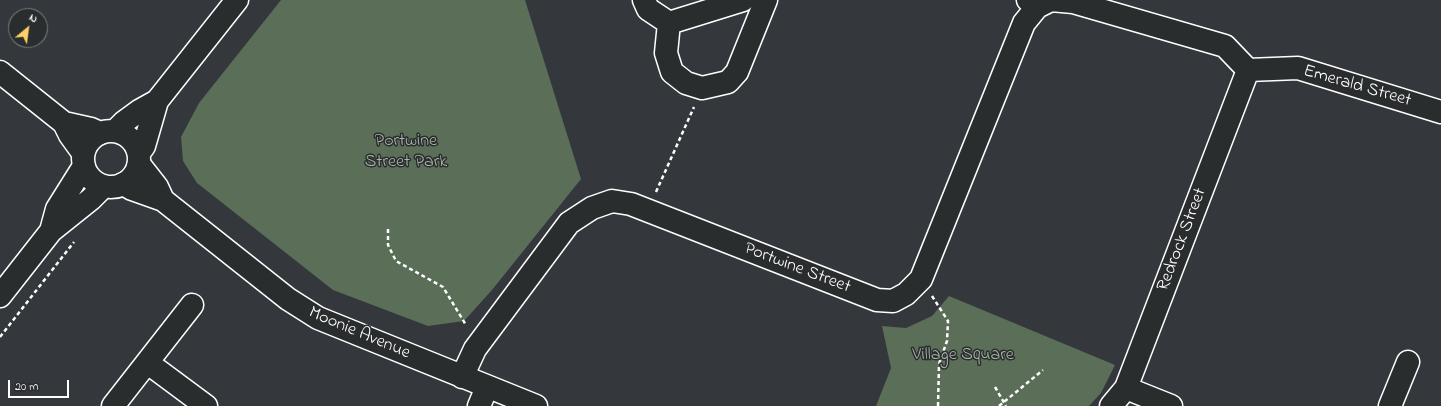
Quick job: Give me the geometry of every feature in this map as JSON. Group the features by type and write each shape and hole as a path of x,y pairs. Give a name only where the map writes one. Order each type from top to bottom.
{"street":[{"path":"0,296 51,231 92,198 113,185 130,180 136,172 157,101 237,0"},
{"path":"644,0 648,9 669,23"},
{"path":"669,23 743,0"},
{"path":"669,23 666,53 672,72 686,83 702,88 728,82 737,72 766,0"},
{"path":"1032,4 1051,0 1073,2 1224,46 1248,70"},
{"name":"Portwine Street","path":"462,377 475,349 570,223 592,208 612,201 631,204 877,300 893,301 906,294 921,279 1032,4"},
{"name":"Emerald Street","path":"1248,70 1298,68 1441,112"},
{"name":"Redrock Street","path":"1111,406 1126,388 1248,70"},
{"path":"0,72 64,124 84,159 88,175 95,182 113,185"},
{"path":"51,231 57,209 84,159 92,138 108,132 138,111 157,101"},
{"path":"64,124 131,138 139,159"},
{"name":"Moonie Avenue","path":"139,159 157,187 163,200"},
{"name":"Moonie Avenue","path":"113,185 163,200 301,309 333,325 462,377 483,396 536,406"},
{"path":"113,406 192,305"},
{"path":"1390,406 1408,362"},
{"path":"148,363 206,406"},
{"path":"1126,388 1171,406"}],"path":[{"path":"654,196 702,88"},
{"path":"388,229 388,245 396,261 443,287 466,326"},
{"path":"0,337 76,239"},
{"path":"921,279 948,322 947,341 939,364 938,406"},
{"path":"999,406 1043,370"},
{"path":"995,387 1006,406"}],"green space":[{"name":"Portwine Street Park","path":"281,0 525,0 581,179 492,290 464,321 428,326 333,290 197,183 183,161 181,137 199,103"},
{"name":"Village Square","path":"949,296 1115,365 1101,393 1089,406 876,406 891,368 882,326 906,328 932,316"}]}
